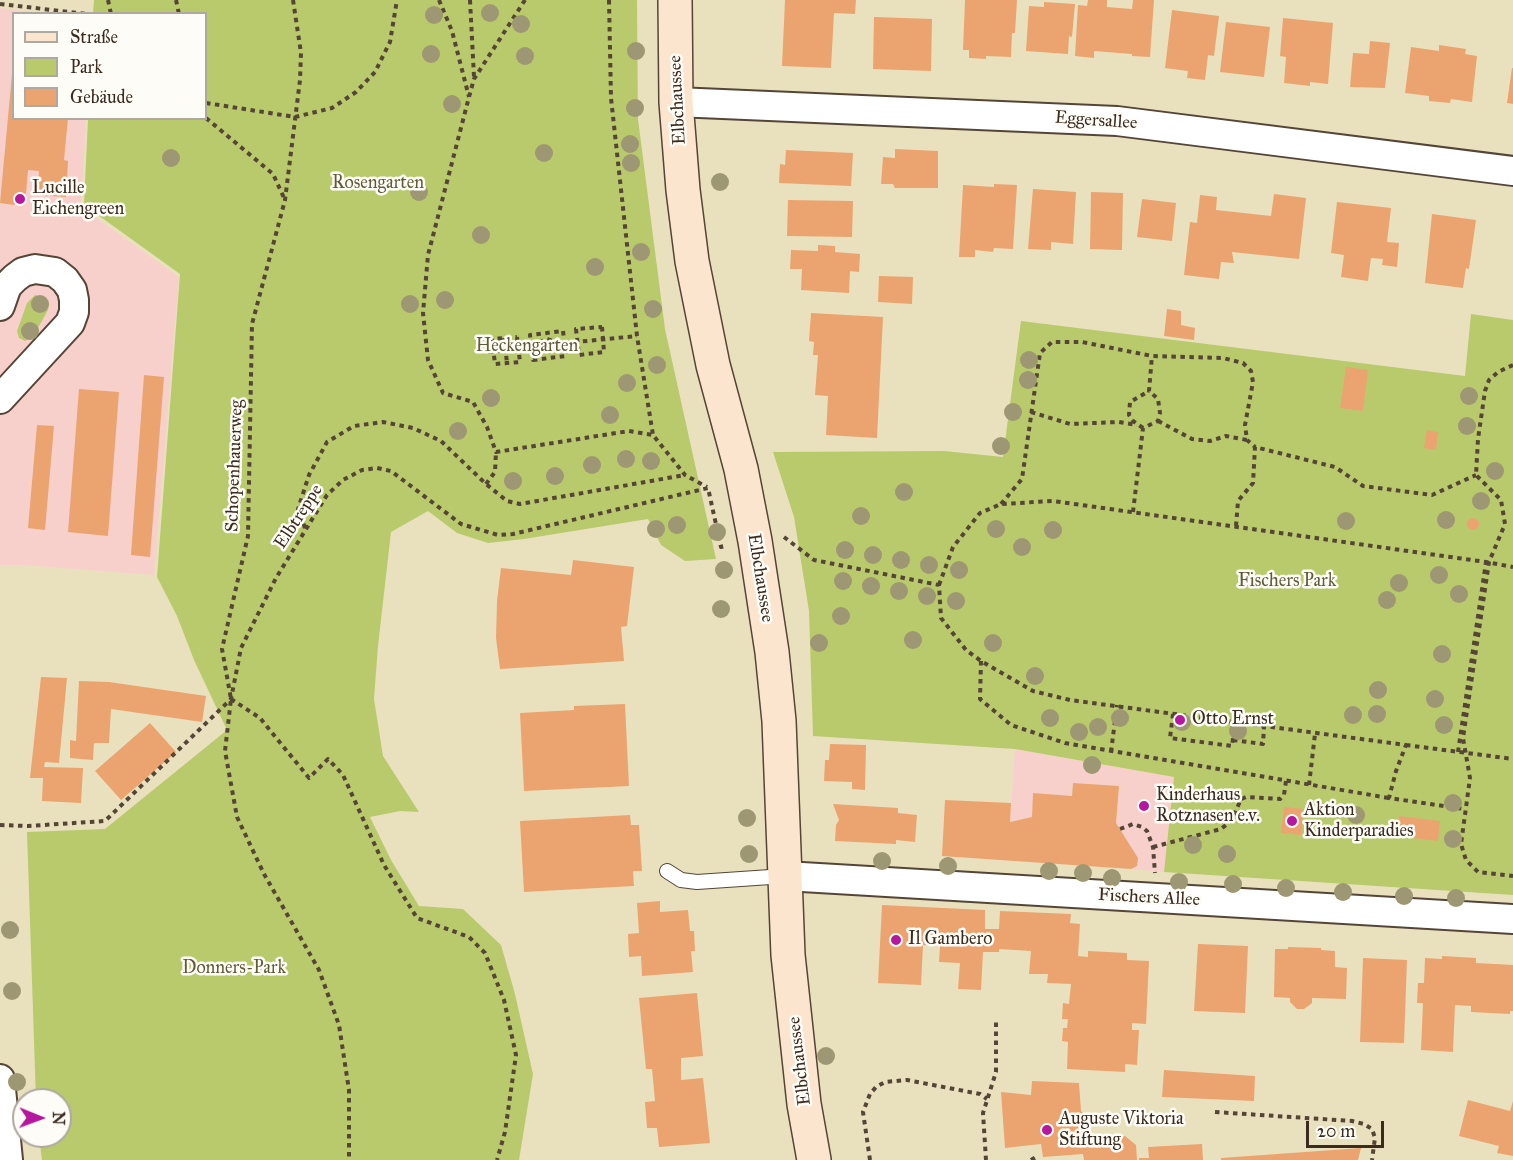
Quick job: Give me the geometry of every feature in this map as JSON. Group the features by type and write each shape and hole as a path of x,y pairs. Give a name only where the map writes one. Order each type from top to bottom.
{"main road":[{"name":"Elbchaussee","path":"675,0 676,102 683,190 694,271 713,365 741,469 772,652 778,721 788,955 804,1104 814,1160"}],"street":[{"name":"Eggersallee","path":"676,102 1117,121 1513,171"},
{"path":"0,399 70,323 74,312 72,290 55,272 35,269 23,272 2,289"},
{"name":"Fischers Allee","path":"784,876 1513,919"},
{"path":"0,1079 8,1160"}],"lane":[{"path":"667,871 681,880 697,882 784,876"}],"path":[{"name":"Schopenhauerweg","path":"293,0 301,53 285,200 252,324 248,536 222,649 231,699 225,752 237,817 264,874 319,969 339,1025 349,1090 350,1160"},
{"path":"207,103 295,117 332,108 356,92 375,72 390,42 397,0"},
{"path":"439,0 452,31 469,97"},
{"path":"470,0 474,79"},
{"path":"486,484 495,472 496,452 487,427 473,402 442,393 428,360 423,313 428,255 474,79 525,0"},
{"path":"609,0 611,98 637,336 653,435 685,475 708,488 721,547"},
{"path":"0,4 70,12"},
{"path":"207,119 273,174 285,200"},
{"path":"602,327 604,352 579,355 578,342 576,329 602,327"},
{"path":"563,331 564,343 566,356 533,360 530,334 563,331"},
{"path":"546,333 547,339"},
{"path":"539,347 540,342 547,339 556,344 637,336"},
{"path":"517,337 520,362 495,364 491,352 492,339 504,338 517,337"},
{"path":"504,338 507,363"},
{"path":"1001,504 1022,479 1040,353 1052,342 1082,342 1152,356 1223,358 1243,363 1251,371 1253,382 1245,425 1247,440"},
{"path":"491,352 539,347 549,352 555,349 556,344"},
{"path":"549,352 549,358"},
{"path":"1149,391 1152,356"},
{"path":"1458,752 1488,562 1505,524 1501,500 1476,475 1478,439 1485,391 1489,380 1498,372 1513,365"},
{"path":"1143,428 1158,420 1160,413 1158,399 1149,391"},
{"path":"1137,425 1129,415 1130,402 1149,391"},
{"path":"1031,412 1070,424 1119,422 1143,428"},
{"path":"1158,420 1192,439 1210,441 1226,436 1247,440 1255,447 1335,467 1363,486 1432,495 1476,475"},
{"path":"306,528 298,509 309,475 327,442 354,426 383,422 413,428 441,441 507,501 520,504 685,475"},
{"path":"1133,512 1143,428"},
{"path":"496,452 629,431 653,435"},
{"path":"1236,526 1238,501 1253,483 1255,447"},
{"name":"Elbtreppe","path":"231,699 241,648 276,579 327,495 343,480 362,470 377,468 391,471 461,524 498,535 513,534 708,488"},
{"path":"1513,567 1053,501 1001,504 980,513 953,547 939,585 941,618 966,650 981,662 1033,691 1070,700 1513,759"},
{"path":"786,537 814,560 939,585"},
{"path":"1488,562 1463,738 1470,778 1461,844 1466,860 1478,872 1513,876"},
{"path":"981,662 980,699 1011,725 1065,743 1464,809"},
{"path":"0,825 28,826 105,821 231,699 260,718 309,778 328,759 343,775 384,865 417,918 469,937 485,952 504,1000 516,1055 506,1132 496,1160"},
{"path":"1111,752 1117,705"},
{"path":"1173,714 1170,738 1232,746 1235,723"},
{"path":"1233,740 1263,744 1264,727"},
{"path":"1309,785 1315,734"},
{"path":"1389,798 1406,745"},
{"path":"1153,847 1221,829 1232,820 1241,799 1246,797 1280,799 1284,795 1286,781"},
{"path":"1120,829 1133,824 1142,827 1151,838 1155,863 1154,898"},
{"path":"986,1160 983,1113 996,1072 996,1020"},
{"path":"870,1160 862,1121 863,1112 870,1094 885,1082 897,1079 908,1080 980,1094 987,1099"},
{"path":"1215,1112 1352,1121 1364,1124 1372,1129 1376,1138 1372,1160"},
{"path":"1031,1160 1036,1157"}],"shaded area":[{"path":"0,8 33,12 12,12 12,120 86,120 81,207 179,277 154,575 0,565"},
{"name":"Kinderhaus Rotznasen e.v.","path":"1015,749 1174,777 1164,872 1131,869 1137,866 1138,858 1116,823 1119,787 1073,783 1072,796 1034,793 1032,817 1010,822"}],"green space":[{"name":"Rosengarten","path":"94,0 637,0 638,119 665,329 716,559 685,561 661,545 648,519 488,543 457,533 428,511 391,532 378,646 374,699 383,756 419,812 400,811 370,817 391,860 419,906 463,909 501,945 533,1074 519,1160 42,1160 40,1148 72,1148 72,1088 36,1088 27,832 105,829 227,730 194,660 177,616 157,577 180,274 84,205 88,120 207,120 207,12 93,12"},
{"path":"35,295 45,298 49,305 48,310 33,337 25,341 19,338 17,331 27,303"},
{"name":"Fischers Park","path":"1471,314 1513,320 1513,895 1164,872 1174,777 1015,749 813,736 809,611 794,517 773,452 944,451 1003,457 1021,321 1465,376"}],"building":[{"path":"785,0 856,0 855,14 834,13 831,68 782,66"},
{"path":"965,0 1017,0 1011,57 969,58 969,50 963,50"},
{"path":"1088,0 1107,0 1107,7 1132,9 1133,0 1154,0 1150,57 1094,51 1094,58 1075,56 1078,5 1087,6"},
{"path":"1044,2 1075,4 1068,54 1026,51 1029,6 1044,7"},
{"path":"1172,10 1219,16 1214,56 1208,55 1205,80 1187,78 1188,71 1165,68"},
{"path":"874,17 932,19 931,71 873,69"},
{"path":"1283,18 1333,23 1328,84 1310,82 1310,86 1284,83 1286,57 1280,56"},
{"path":"1226,22 1270,27 1264,77 1220,72"},
{"path":"1370,41 1390,43 1385,88 1350,87 1353,53 1369,54"},
{"path":"1439,45 1466,49 1465,54 1477,56 1472,102 1451,99 1450,103 1429,101 1429,96 1405,93 1411,47 1439,51"},
{"path":"1513,68 1513,104 1507,103"},
{"path":"12,74 12,120 68,120 64,160 68,161 66,197 37,195 39,171 28,170 26,193 14,205 0,203"},
{"path":"895,149 938,151 938,188 895,188 893,184 881,184 883,157 895,158"},
{"path":"786,150 853,153 851,186 779,183 780,164 785,165"},
{"path":"994,184 1017,185 1013,249 994,248 993,252 975,250 975,257 959,257 963,185 994,187"},
{"path":"1033,189 1076,192 1073,244 1051,242 1051,250 1028,249"},
{"path":"1091,192 1123,193 1122,250 1090,249"},
{"path":"1274,194 1306,198 1299,259 1232,252 1234,263 1221,262 1219,279 1184,275 1190,222 1197,223 1200,195 1217,197 1216,210 1271,216"},
{"path":"1142,199 1176,203 1172,241 1137,237"},
{"path":"788,200 853,201 852,237 787,236"},
{"path":"1337,202 1391,208 1387,242 1399,243 1397,267 1382,265 1383,259 1371,258 1368,281 1341,277 1344,255 1331,253"},
{"path":"1432,214 1476,220 1469,269 1466,268 1463,288 1425,283"},
{"path":"818,245 835,246 835,252 860,254 859,272 850,271 849,293 801,290 802,269 790,269 791,250 818,251"},
{"path":"879,276 913,277 912,304 878,302"},
{"path":"1167,309 1181,311 1181,325 1195,328 1194,340 1164,336"},
{"path":"811,313 883,317 877,438 826,435 828,396 815,395 818,355 813,355 814,342 809,341"},
{"path":"1346,367 1368,370 1363,411 1340,408"},
{"path":"144,375 164,377 150,557 131,555"},
{"path":"79,389 119,392 108,536 68,532"},
{"path":"37,425 54,426 45,530 28,528"},
{"path":"1427,430 1438,432 1436,450 1424,448"},
{"path":"1475,518 1478,519 1478,529 1471,530 1468,529 1467,522 1468,519"},
{"path":"573,560 634,567 627,626 621,627 624,661 500,669 496,638 501,568 571,575"},
{"path":"41,677 67,678 59,763 45,762 44,767 83,768 81,803 42,801 43,778 30,778"},
{"path":"79,681 109,682 206,696 202,722 111,709 109,743 94,743 93,760 70,758 70,740 76,741"},
{"path":"625,704 629,786 524,791 520,713 574,710 574,706"},
{"path":"150,723 176,752 121,800 95,771"},
{"path":"830,744 866,745 865,790 852,789 852,782 824,781 825,760 829,760"},
{"path":"1073,783 1119,786 1116,823 1138,858 1137,866 1131,869 942,856 945,800 1011,803 1010,822 1032,817 1033,793 1072,796"},
{"path":"833,804 898,808 898,813 917,815 915,842 896,840 896,844 835,841 836,825 839,820"},
{"name":"Aktion Kinderparadies","path":"1284,807 1304,809 1301,835 1281,833"},
{"path":"630,815 631,825 639,825 642,871 633,871 634,886 524,892 520,821"},
{"path":"1399,816 1440,821 1438,841 1396,836"},
{"path":"660,901 660,912 688,910 690,931 694,931 695,951 691,951 693,972 642,976 641,956 629,957 628,934 639,933 637,903"},
{"path":"882,905 985,910 985,929 999,929 1000,911 1071,914 1070,923 1080,924 1078,956 1088,957 1088,951 1127,953 1127,960 1149,961 1146,1024 1132,1023 1132,1030 1139,1030 1137,1065 1125,1064 1125,1072 1067,1069 1068,1042 1062,1041 1063,1028 1067,1028 1068,1019 1062,1019 1063,1003 1069,1004 1071,984 1047,983 1048,974 1029,974 1031,951 999,949 999,952 983,952 981,990 958,989 960,963 939,962 940,946 923,945 921,985 878,983"},
{"path":"1198,944 1248,946 1245,1013 1194,1011"},
{"path":"1288,947 1321,948 1321,950 1335,951 1335,967 1347,968 1346,999 1312,998 1312,1003 1304,1009 1297,1009 1290,1002 1290,998 1274,997 1275,949 1288,949"},
{"path":"1442,956 1476,958 1476,963 1513,965 1513,1011 1510,1011 1510,1014 1471,1012 1471,1006 1455,1005 1453,1052 1421,1050 1423,1003 1417,1003 1418,983 1424,983 1425,958 1442,959"},
{"path":"1363,958 1407,960 1404,1043 1360,1042"},
{"path":"697,993 703,1056 681,1058 681,1080 703,1078 710,1143 659,1147 657,1128 647,1128 645,1102 655,1101 652,1069 646,1069 639,998"},
{"path":"1164,1070 1255,1076 1254,1101 1162,1097"},
{"name":"Auguste Viktoria Stiftung","path":"1032,1081 1079,1083 1081,1111 1088,1117 1091,1148 1103,1147 1112,1137 1125,1136 1136,1145 1137,1160 1084,1160 1083,1154 1043,1157 1041,1144 1005,1148 1001,1092 1031,1095"},
{"path":"1468,1100 1510,1111 1513,1101 1513,1156 1497,1153 1499,1146 1459,1136"},
{"name":"Auguste Viktoria Stiftung","path":"1202,1144 1203,1160 1139,1160 1139,1158 1149,1158 1148,1147"},
{"name":"Auguste Viktoria Stiftung","path":"1361,1148 1358,1160 1221,1160 1221,1158"}],"place":[{"name":"Lucille Eichengreen","path":"20,199"},
{"name":"Otto Ernst","path":"1180,720"},
{"name":"Kinderhaus Rotznasen e.v.","path":"1144,806"},
{"name":"Aktion Kinderparadies","path":"1292,821"},
{"name":"Il Gambero","path":"896,940"},
{"name":"Auguste Viktoria Stiftung","path":"1047,1130"}],"park label":[{"name":"Heckengarten","path":"527,347"},
{"name":"Donners-Park","path":"234,969"}]}
